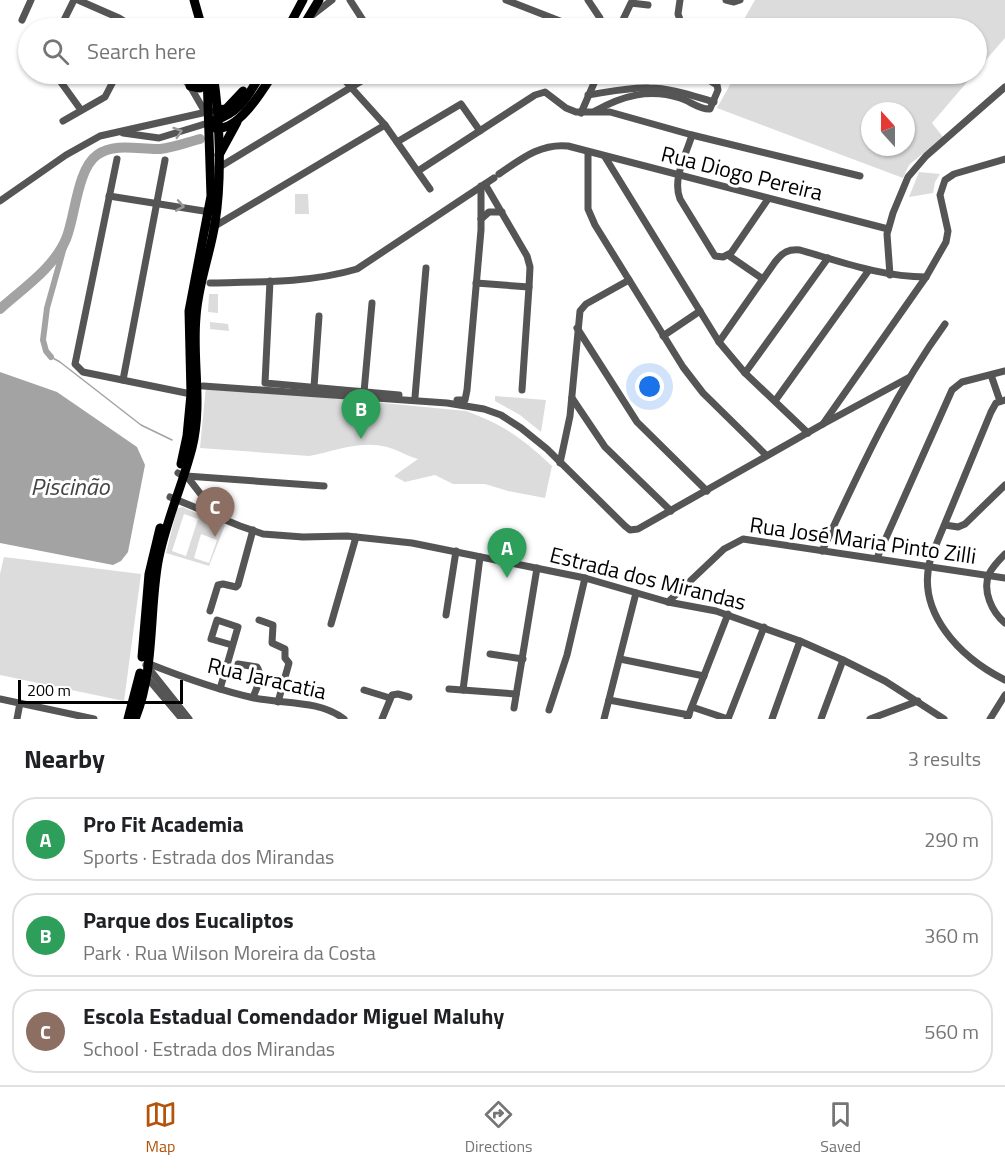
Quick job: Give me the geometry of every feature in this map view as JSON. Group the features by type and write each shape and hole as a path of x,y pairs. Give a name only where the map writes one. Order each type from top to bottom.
{"main road":[{"path":"194,0 199,18"},
{"path":"293,18 303,0"},
{"path":"309,18 319,0"},
{"path":"190,86 200,88 203,84"},
{"path":"210,84 213,212"},
{"path":"212,119 232,104 248,84"},
{"path":"212,119 229,127 259,96 267,84"},
{"path":"218,157 240,117"},
{"path":"135,719 145,667 149,574 192,444 198,403 195,320 218,168 212,119"},
{"path":"183,475 191,394 189,311 211,226"},
{"path":"128,719 145,667"}],"street":[{"path":"23,18 31,0"},
{"path":"66,18 76,0 119,18"},
{"path":"309,18 332,0"},
{"path":"350,0 362,18"},
{"path":"507,0 553,18"},
{"path":"588,0 600,18"},
{"path":"679,18 680,0"},
{"path":"726,0 734,2 740,0"},
{"path":"624,18 631,3 648,5"},
{"path":"63,84 81,110"},
{"path":"63,121 105,97 112,84"},
{"path":"349,84 397,141 430,189"},
{"path":"218,168 357,84"},
{"path":"581,113 593,84"},
{"path":"595,111 614,101 645,93 682,99 708,110 718,90 716,84"},
{"path":"190,86 212,119"},
{"path":"890,274 888,229 900,195 913,170 1005,87"},
{"path":"588,95 652,88 675,91 714,102"},
{"path":"418,171 535,94 548,92 566,108 581,113 610,112 692,135 860,176"},
{"path":"397,141 459,104 464,106 480,131"},
{"path":"0,201 75,150 104,134 147,126 212,119"},
{"path":"119,132 159,138 212,119"},
{"path":"147,126 142,130 147,137"},
{"path":"211,226 385,126"},
{"path":"692,135 678,176 676,190 711,250 718,257 728,255 768,199"},
{"name":"Rua Diogo Pereira","path":"210,283 270,281 333,275 357,269 539,148 560,145 888,229"},
{"path":"588,152 588,209 595,225 683,368 703,393 766,455"},
{"path":"996,162 1005,154"},
{"path":"605,157 719,342 745,373 808,433"},
{"path":"117,159 75,364 83,372 191,394"},
{"path":"823,424 926,276 948,237 940,195 945,180 954,174 1005,159"},
{"path":"123,380 165,160"},
{"path":"483,185 528,256 530,267 522,390"},
{"path":"270,281 264,382 465,400 483,185"},
{"path":"109,196 213,212"},
{"path":"481,219 489,212 502,212"},
{"path":"719,342 782,253 790,249 869,270 926,276"},
{"path":"728,255 763,279"},
{"path":"745,373 828,258"},
{"path":"415,397 426,268"},
{"path":"775,401 869,270"},
{"path":"560,463 573,398 580,311 582,307 629,280"},
{"path":"476,283 529,287"},
{"path":"364,392 372,303"},
{"path":"663,336 700,311"},
{"path":"314,387 320,316"},
{"path":"822,551 877,434 908,378 945,324"},
{"path":"577,328 637,422 707,491"},
{"path":"877,558 952,390 963,382 1005,370"},
{"path":"991,375 1002,401 991,412 928,566 931,603 945,631 970,659 1005,680"},
{"path":"202,386 447,403 484,409 501,415 522,428 630,530 638,529 671,511 766,455 908,378"},
{"path":"573,398 605,447 671,511"},
{"path":"837,403 839,409 844,413"},
{"path":"183,475 324,486"},
{"name":"Estrada dos Mirandas","path":"183,475 218,516"},
{"path":"945,525 958,527 965,524 1005,485"},
{"name":"Estrada dos Mirandas","path":"173,498 253,531 274,536 396,540 585,578 668,602 728,614 843,660 945,719"},
{"path":"210,611 218,585 236,587 238,585 253,531"},
{"path":"331,624 357,537"},
{"name":"Rua José Maria Pinto Zilli","path":"668,602 724,549 736,541 752,539 1005,578"},
{"path":"446,615 456,551"},
{"path":"1005,554 989,575 990,603 995,613 1005,623"},
{"path":"463,690 480,557"},
{"path":"514,708 537,568"},
{"path":"549,710 567,655 585,578"},
{"path":"604,719 636,593"},
{"path":"609,700 688,717 728,614"},
{"path":"220,689 238,626 217,620 211,639 232,645"},
{"path":"259,620 273,625 272,643 285,649 285,658 289,663 278,702"},
{"path":"692,707 728,719 764,627"},
{"path":"772,719 800,641"},
{"path":"490,654 523,659"},
{"path":"620,659 704,676"},
{"path":"821,719 843,660"},
{"path":"238,664 253,666 260,670 253,698"},
{"path":"145,667 182,719"},
{"path":"145,667 189,719"},
{"name":"Rua Jaracatia","path":"145,667 253,698 331,710 344,719"},
{"path":"449,689 516,694"},
{"path":"364,690 390,698"},
{"path":"382,719 390,698 394,694 409,697"},
{"path":"990,719 1005,694"},
{"path":"0,699 59,715 94,719"},
{"path":"870,719 918,702"},
{"path":"17,719 20,703"}],"shaded area":[{"path":"755,0 1005,0 1005,38 987,59 987,18 745,18"},
{"path":"730,84 965,84 932,123 943,137 909,165 903,178 717,108"},
{"path":"919,172 940,174 935,182 933,193 909,197"},
{"path":"295,194 308,194 309,214 295,214"},
{"path":"209,294 218,294 218,313 208,312"},
{"path":"210,322 228,324 229,331 210,329"},
{"path":"206,386 466,411 512,433 552,466 545,498 485,484 453,484 435,475 405,482 394,476 418,459 377,445 357,445 309,456 200,448"},
{"path":"495,396 546,400 541,432 520,415 495,401"},
{"path":"182,507 225,525 209,566 166,553 177,509","holes":["184,514 198,519 186,556 172,551","201,534 217,540 209,563 194,558"]},
{"path":"4,557 141,574 124,701 0,675 0,574"}],"water":[{"name":"Piscinão","path":"0,372 57,392 137,447 145,465 128,552 121,561 113,565 0,543"}],"waterway":[{"path":"0,309 46,269 61,250 69,230 85,171 97,155 120,148 160,149 200,139"},
{"path":"51,357 46,351 43,340 47,308 66,240"},
{"path":"51,357 141,425 172,440"}],"place":[{"name":"Parque dos Eucaliptos","path":"361,439"},
{"name":"Escola Estadual Comendador Miguel Maluhy","path":"215,537"},
{"name":"Pro Fit Academia","path":"507,578"}]}
